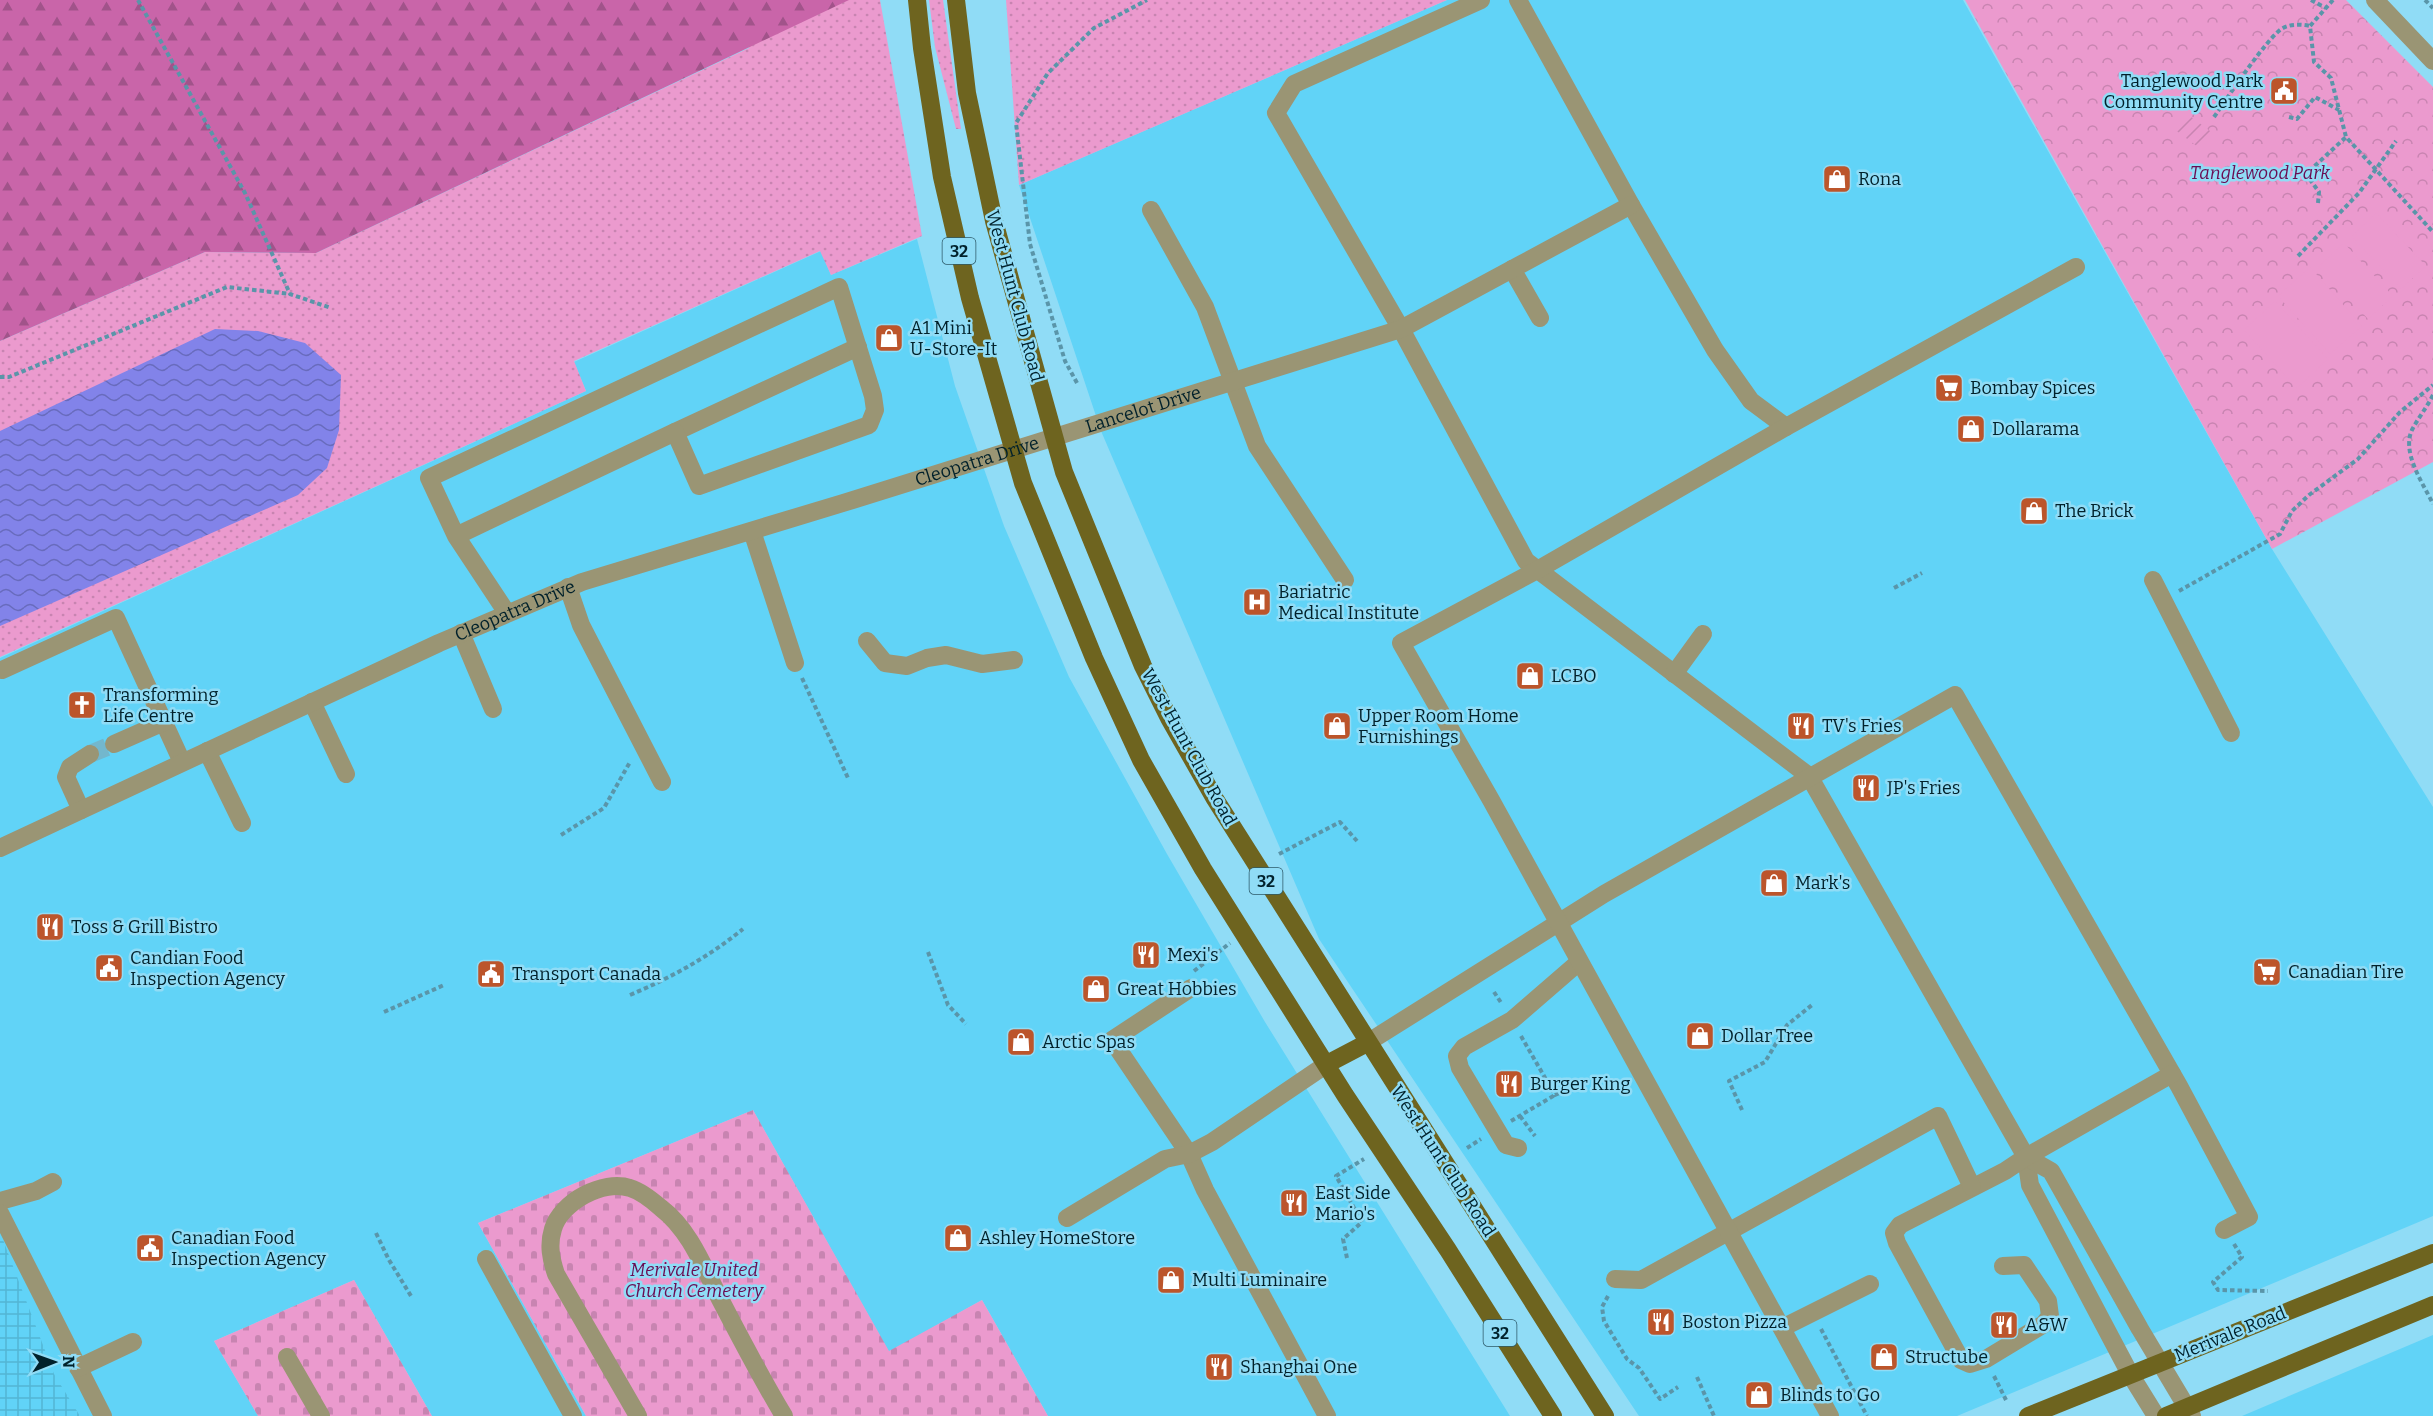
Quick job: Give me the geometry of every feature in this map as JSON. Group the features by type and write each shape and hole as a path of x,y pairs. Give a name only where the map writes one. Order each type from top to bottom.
{"main road":[{"name":"32","path":"917,0 942,177 970,298 1023,483 1094,658 1141,760 1203,869 1345,1095 1448,1250 1552,1416"},
{"name":"West Hunt Club Road","path":"956,0 967,93 994,221 1053,437 1089,537 1143,666 1169,718 1215,799 1605,1416"},
{"path":"1327,1064 1367,1042"},
{"name":"Merivale Road","path":"2028,1416 2433,1253"},
{"path":"2166,1416 2190,1412 2433,1305"}],"street":[{"path":"1481,0 1294,84 1276,113 1401,329 1526,561 1809,776 2026,1156 2030,1185 2130,1374 2156,1416"},
{"path":"1518,0 1631,205 1715,350 1751,401 1786,427"},
{"path":"2375,0 2433,61"},
{"name":"Lancelot Drive","path":"1053,437 1401,329 1631,205"},
{"path":"1151,210 1205,307 1257,446 1345,580"},
{"path":"1830,1416 1558,922 1401,643 1539,569 1786,427 2076,267"},
{"path":"1512,269 1540,318"},
{"path":"507,613 456,536 429,478 839,287 873,396 874,410 869,425 699,486 675,432"},
{"path":"456,536 858,347"},
{"name":"Cleopatra Drive","path":"0,848 461,633 568,587 1053,437"},
{"path":"752,531 795,663"},
{"path":"2153,580 2231,733"},
{"path":"568,587 581,625 662,782"},
{"path":"2,670 116,618 182,762"},
{"path":"461,633 493,709"},
{"path":"1674,674 1702,634"},
{"path":"867,641 885,663 907,666 927,658 946,655 982,664 1014,660"},
{"path":"1367,1042 1558,922 1809,776 1955,695 2172,1074 2249,1216 2224,1230"},
{"path":"312,702 346,774"},
{"path":"114,744 164,722"},
{"path":"207,751 242,823"},
{"path":"81,810 66,777 70,766 90,753"},
{"path":"1518,1148 1506,1145 1460,1068 1457,1056 1464,1047 1512,1020 1580,962"},
{"path":"1191,988 1112,1040 1189,1154 1205,1190 1327,1416"},
{"path":"1067,1218 1165,1159 1189,1154 1212,1142 1327,1064"},
{"path":"2003,1266 2024,1265 2048,1301 2050,1316 2044,1324 1986,1359 1970,1364 1961,1360 1897,1244 1894,1233 1900,1225 2006,1171 2026,1156 2172,1074"},
{"path":"1615,1279 1641,1280 1938,1116 1971,1187"},
{"path":"2026,1156 2055,1178 2190,1412"},
{"path":"0,1201 36,1191 53,1182"},
{"path":"638,1416 556,1274 550,1256 553,1228 568,1207 595,1188 610,1185 632,1188 663,1209 687,1236 762,1379 784,1416"},
{"path":"0,1213 103,1416"},
{"path":"486,1259 573,1416"},
{"path":"1782,1328 1870,1284"},
{"path":"78,1368 133,1342"},
{"path":"287,1357 321,1416"}],"path":[{"path":"138,0 245,194 290,294"},
{"path":"1077,383 1065,361 1030,244 1016,123 1048,73 1094,28 1147,0"},
{"path":"2311,0 2326,8"},
{"path":"2333,0 2310,26 2314,62 2331,78 2346,137 2433,230"},
{"path":"2425,0 2433,8"},
{"path":"2214,117 2281,29 2299,24 2310,26"},
{"path":"2289,117 2297,119 2315,97 2339,110"},
{"path":"2318,203 2319,192 2306,174 2346,137"},
{"path":"2298,256 2359,193 2396,141"},
{"path":"0,377 9,377 227,287 290,294 331,308"},
{"path":"2163,598 2280,534 2292,511 2309,495 2358,459 2400,412 2433,385"},
{"path":"2433,395 2412,430 2410,454 2433,504"},
{"path":"1894,588 1922,573"},
{"path":"795,663 848,778"},
{"path":"561,835 604,808 632,759 645,750"},
{"path":"1279,854 1340,822 1357,841"},
{"path":"630,995 714,953 743,929"},
{"path":"1191,988 1194,969 1231,943"},
{"path":"928,952 948,1005 966,1024"},
{"path":"384,1012 444,986"},
{"path":"1494,992 1555,1095 1582,1082"},
{"path":"1742,1110 1729,1081 1765,1062 1787,1025 1812,1005"},
{"path":"1520,1116 1535,1136"},
{"path":"1347,1258 1343,1239 1362,1222 1336,1176 1364,1159"},
{"path":"2224,1230 2242,1257 2213,1282 2218,1290 2268,1292"},
{"path":"376,1233 411,1296"},
{"path":"1615,1279 1602,1307 1604,1321 1627,1359 1639,1368 1660,1399 1678,1387"},
{"path":"1827,1306 1834,1320 1820,1328 1867,1416"},
{"path":"1994,1375 2006,1400"},
{"path":"1696,1377 1714,1416"}],"shaded area":[{"path":"1447,0 1963,0 2272,549 2433,807 2433,1216 1957,1416 1639,1416 1319,939 1101,431 1019,185"},
{"path":"917,239 955,386 1004,526 1069,677 1167,854 1265,1022 1510,1416 1048,1416 982,1300 889,1352 753,1110 478,1223 586,1416 432,1416 354,1280 214,1341 258,1416 0,1416 0,658 586,391 574,362 821,251 831,275"},
{"path":"0,1232 54,1374 80,1416 0,1416"},
{"path":"2433,1335 2433,1416 2242,1416"}],"green space":[{"path":"0,0 849,0 316,253 205,252 0,341"},
{"path":"769,0 880,0 922,236 831,275 820,251 574,361 586,391 0,657 0,341 205,252 316,253 749,48"},
{"path":"929,0 943,0 961,129 956,129 935,47"},
{"path":"1006,0 1447,0 1019,185"},
{"name":"Tanglewood Park","path":"1965,0 2346,0 2433,87 2433,462 2272,549"},
{"path":"2186,113 2214,134 2202,150 2174,129"},
{"path":"2376,213 2426,266 2401,289 2352,236"},
{"path":"2344,243 2393,296 2368,319 2319,266"},
{"path":"2310,267 2362,326 2330,354 2278,296"},
{"path":"2275,301 2328,359 2297,388 2244,330"},
{"name":"Merivale United Church Cemetery","path":"753,1110 889,1351 982,1300 1048,1416 586,1416 478,1223"},
{"path":"354,1280 432,1416 258,1416 214,1341"}],"water":[{"path":"215,329 258,331 305,343 341,375 339,430 327,468 298,495 0,626 0,431"}],"tunnel":[{"path":"90,754 114,744"}],"place":[{"name":"Tanglewood Park Community Centre","path":"2284,91"},
{"name":"Rona","path":"1837,179"},
{"name":"A1 Mini U-Store-It","path":"889,338"},
{"name":"Bombay Spices","path":"1949,388"},
{"name":"Dollarama","path":"1971,429"},
{"name":"The Brick","path":"2034,511"},
{"name":"Bariatric Medical Institute","path":"1257,602"},
{"name":"LCBO","path":"1530,676"},
{"name":"Transforming Life Centre","path":"82,705"},
{"name":"Upper Room Home Furnishings","path":"1337,726"},
{"name":"TV's Fries","path":"1801,726"},
{"name":"JP's Fries","path":"1866,788"},
{"name":"Mark's","path":"1774,883"},
{"name":"Toss & Grill Bistro","path":"50,927"},
{"name":"Mexi's","path":"1146,955"},
{"name":"Candian Food Inspection Agency","path":"109,968"},
{"name":"Canadian Tire","path":"2267,972"},
{"name":"Transport Canada","path":"491,974"},
{"name":"Great Hobbies","path":"1096,989"},
{"name":"Dollar Tree","path":"1700,1036"},
{"name":"Arctic Spas","path":"1021,1042"},
{"name":"Burger King","path":"1509,1084"},
{"name":"East Side Mario's","path":"1294,1203"},
{"name":"Ashley HomeStore","path":"958,1238"},
{"name":"Canadian Food Inspection Agency","path":"150,1248"},
{"name":"Multi Luminaire","path":"1171,1280"},
{"name":"Boston Pizza","path":"1661,1322"},
{"name":"A&W","path":"2004,1325"},
{"name":"Structube","path":"1884,1357"},
{"name":"Shanghai One","path":"1219,1367"},
{"name":"Blinds to Go","path":"1759,1395"}]}
